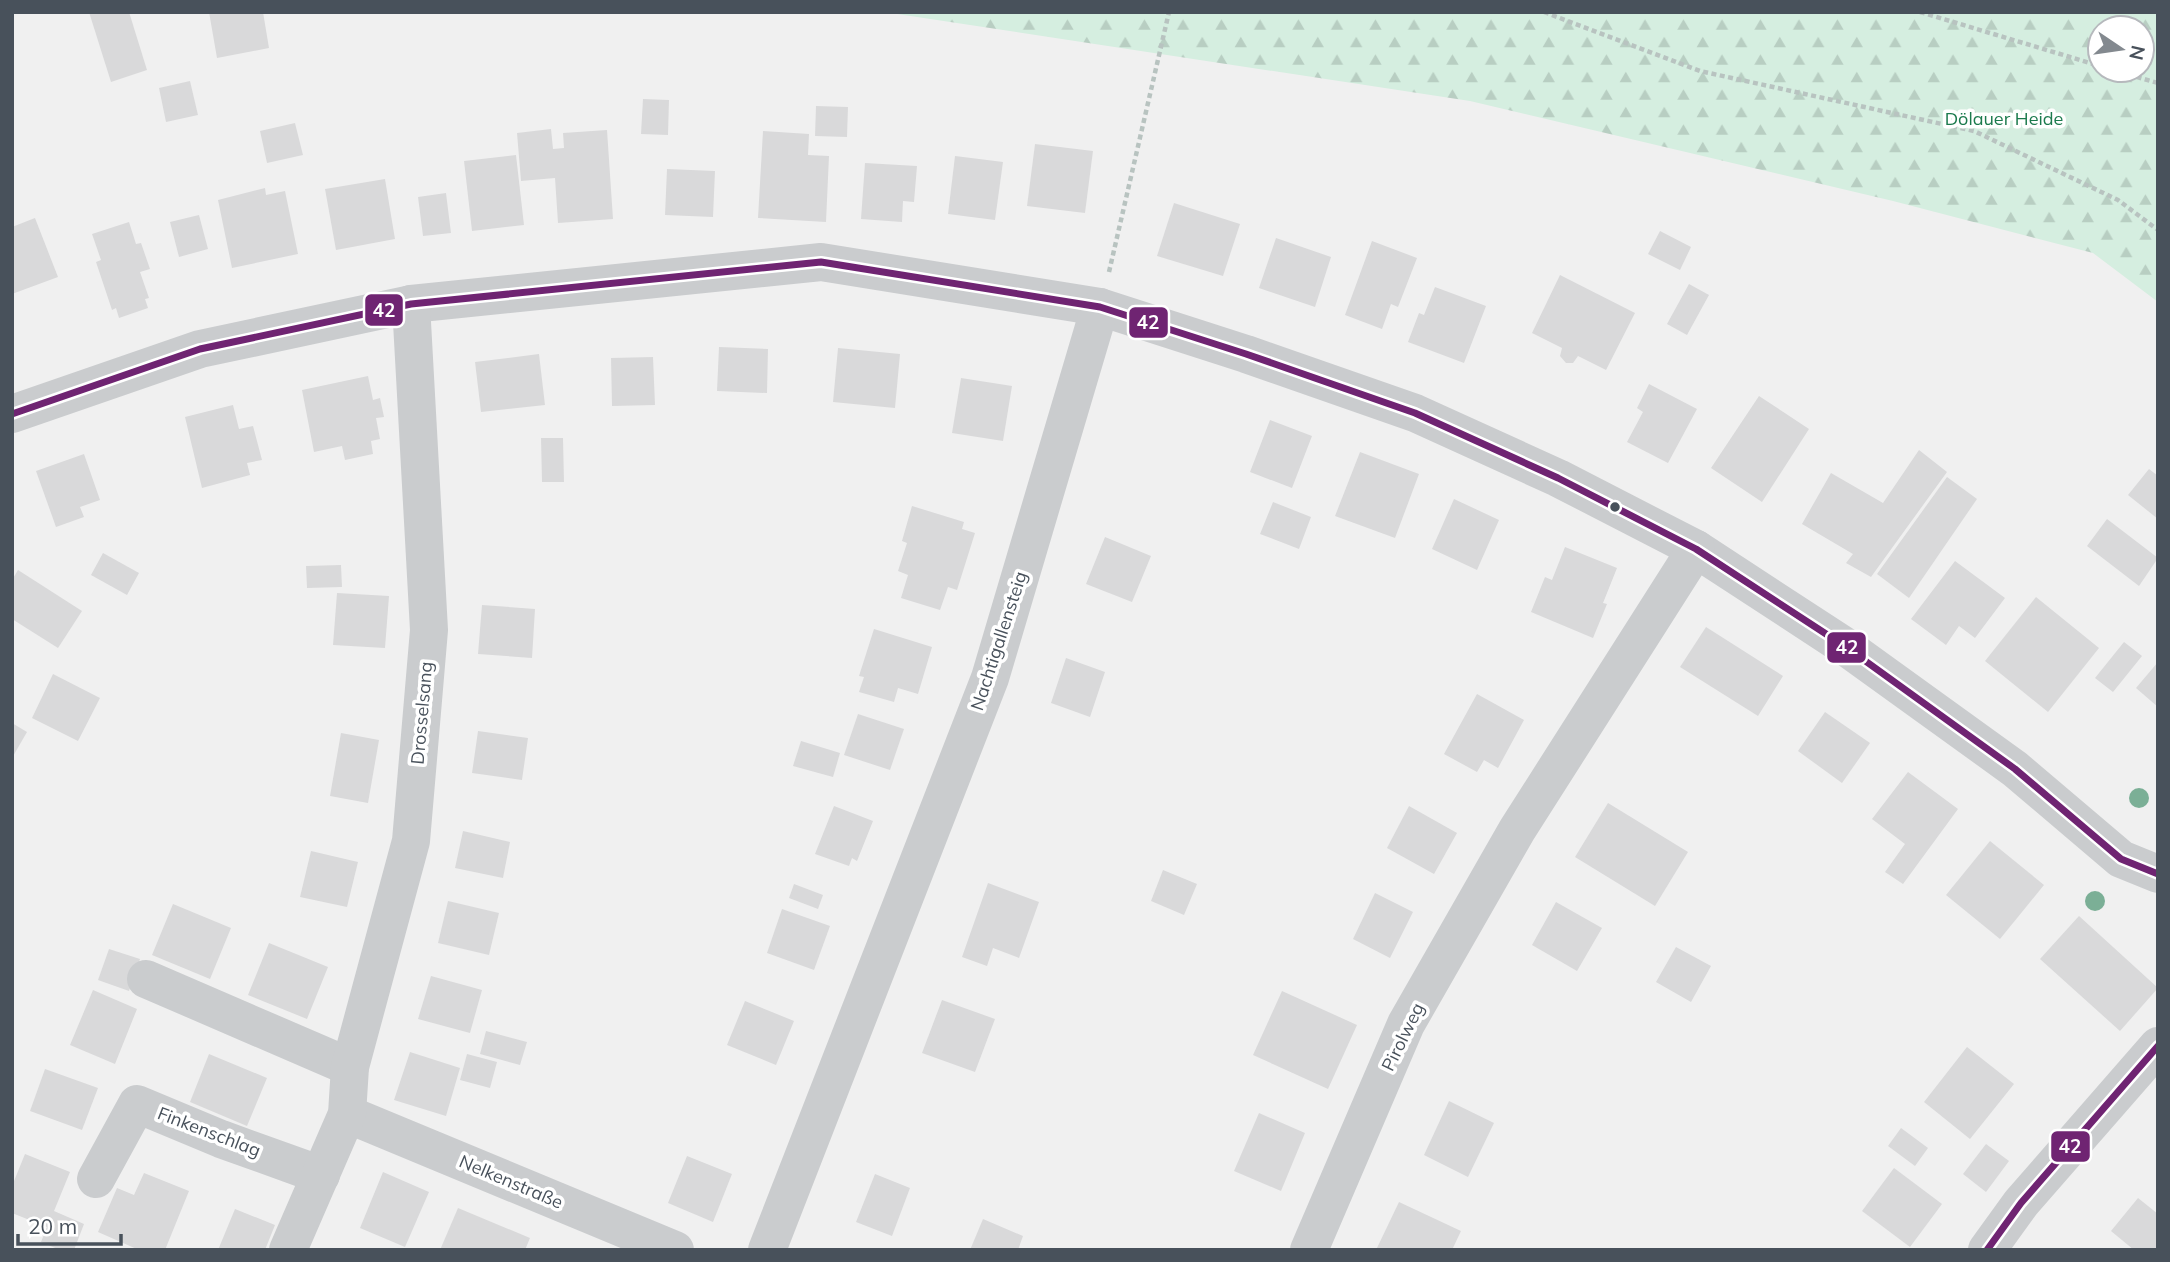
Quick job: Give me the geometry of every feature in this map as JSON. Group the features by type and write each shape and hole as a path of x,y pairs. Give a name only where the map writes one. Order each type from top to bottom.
{"street":[{"path":"12,414 200,349 411,304 821,262 1101,307 1247,354 1415,413 1569,483 1696,549 1846,647 2015,769 2121,859 2158,874"},
{"name":"Drosselsang","path":"347,1114 350,1067 411,841 429,630 411,304"},
{"name":"Nachtigallensteig","path":"767,1250 990,678 1101,307"},
{"name":"Pirolweg","path":"1309,1250 1406,1024 1517,830 1696,549"},
{"path":"146,979 350,1067"},
{"path":"1987,1250 2021,1203 2158,1046"},
{"name":"Finkenschlag","path":"96,1179 137,1104 221,1139 321,1175"},
{"path":"288,1250 347,1114"},
{"name":"Nelkenstraße","path":"347,1114 676,1250"}],"path":[{"path":"1101,307 1169,12"},
{"path":"1544,12 1699,72 1974,131 2118,200 2158,230"},
{"path":"1920,12 2086,62"}],"green space":[{"name":"Dölauer Heide","path":"884,12 2158,12 2158,302 2093,253 1893,201 1470,101"}],"building":[{"path":"89,12 129,12 147,70 111,82"},
{"path":"209,12 263,12 269,48 217,58"},
{"path":"190,81 198,115 166,122 159,88"},
{"path":"643,99 669,100 668,135 641,134"},
{"path":"816,106 848,107 847,137 815,136"},
{"path":"295,123 303,155 267,163 260,131"},
{"path":"551,129 553,149 564,148 563,133 607,130 613,219 558,223 555,178 521,181 517,133"},
{"path":"763,131 809,134 808,155 829,156 826,222 758,218"},
{"path":"1035,144 1093,151 1085,213 1027,206"},
{"path":"516,155 524,225 472,231 464,161"},
{"path":"955,156 1003,162 995,220 948,214"},
{"path":"865,163 917,166 914,202 903,201 902,222 861,219"},
{"path":"667,169 715,171 713,217 665,215"},
{"path":"385,179 395,239 336,250 325,189"},
{"path":"265,188 266,195 285,191 298,254 232,268 218,200"},
{"path":"446,193 451,233 423,236 418,197"},
{"path":"1174,203 1240,224 1223,276 1157,256"},
{"path":"199,215 208,249 179,257 170,222"},
{"path":"35,218 58,277 12,294 12,227"},
{"path":"129,222 136,244 141,243 150,269 140,272 149,298 145,299 148,308 119,318 116,308 112,310 96,262 101,260 92,234"},
{"path":"1660,231 1691,247 1680,270 1648,254"},
{"path":"1276,238 1331,257 1315,307 1259,288"},
{"path":"1372,241 1417,258 1398,307 1391,304 1382,329 1345,315"},
{"path":"1560,275 1635,313 1606,370 1578,356 1573,363 1566,363 1560,356 1562,348 1532,333"},
{"path":"1689,284 1709,295 1687,335 1667,324"},
{"path":"1435,287 1486,306 1464,363 1408,342 1419,313 1424,315"},
{"path":"719,347 768,349 767,393 717,391"},
{"path":"838,348 900,354 895,408 833,402"},
{"path":"539,354 545,405 481,412 475,362"},
{"path":"653,357 655,405 612,406 611,358"},
{"path":"368,376 373,400 380,398 384,417 376,418 380,439 371,441 373,454 345,460 342,446 314,452 302,390"},
{"path":"961,378 1012,386 1003,441 952,433"},
{"path":"1649,384 1697,409 1668,463 1627,442 1643,412 1637,408"},
{"path":"1759,396 1809,429 1762,502 1711,468"},
{"path":"233,405 239,429 253,426 262,460 247,463 250,475 202,488 185,417"},
{"path":"1270,420 1312,436 1292,488 1250,472"},
{"path":"541,438 563,438 564,482 542,482"},
{"path":"1919,450 1947,472 1871,577 1846,563 1853,554 1802,524 1831,473 1883,503"},
{"path":"1360,452 1419,474 1395,538 1335,516"},
{"path":"84,454 100,500 80,507 84,517 56,527 36,471"},
{"path":"2149,469 2158,476 2158,519 2128,495"},
{"path":"1947,477 1977,499 1909,598 1877,574"},
{"path":"1454,499 1499,520 1477,570 1432,549"},
{"path":"1273,502 1311,517 1299,549 1260,534"},
{"path":"912,506 964,522 962,529 975,533 957,590 948,587 940,610 901,598 908,575 898,571 907,543 902,541"},
{"path":"2107,519 2158,558 2139,586 2087,546"},
{"path":"1105,537 1151,556 1132,602 1086,584"},
{"path":"1565,547 1617,568 1603,603 1607,604 1593,638 1531,612 1545,577 1552,580"},
{"path":"103,553 139,573 127,595 91,575"},
{"path":"1955,561 2005,598 1975,638 1959,626 1946,645 1911,619"},
{"path":"341,565 342,587 307,588 306,566"},
{"path":"18,570 82,611 58,648 12,619 12,580"},
{"path":"337,593 389,596 385,648 333,645"},
{"path":"2036,597 2099,648 2048,712 1985,661"},
{"path":"482,605 535,609 532,658 478,654"},
{"path":"1706,627 1783,676 1758,716 1680,667"},
{"path":"874,629 932,647 918,694 898,688 894,702 859,692 864,677 859,676"},
{"path":"2124,642 2142,656 2113,692 2095,678"},
{"path":"1066,658 1105,672 1090,717 1051,703"},
{"path":"2158,662 2158,707 2136,688"},
{"path":"53,674 100,698 78,741 32,718"},
{"path":"1477,694 1524,720 1498,768 1484,760 1477,772 1444,754"},
{"path":"1825,712 1870,743 1842,783 1798,751"},
{"path":"858,714 904,729 890,770 844,755"},
{"path":"12,723 27,732 12,758"},
{"path":"478,731 528,738 522,780 472,773"},
{"path":"341,733 379,740 368,803 330,796"},
{"path":"801,741 840,753 833,777 793,766"},
{"path":"1908,772 1958,809 1903,884 1885,872 1905,844 1872,819"},
{"path":"1608,803 1688,852 1655,906 1575,857"},
{"path":"834,806 873,821 857,861 852,858 849,866 815,854"},
{"path":"1409,806 1457,833 1434,874 1387,848"},
{"path":"463,831 510,842 503,878 455,868"},
{"path":"1990,841 2044,885 2000,939 1946,895"},
{"path":"311,851 358,862 347,907 300,897"},
{"path":"1163,870 1197,884 1184,915 1151,901"},
{"path":"988,883 1039,902 1019,958 993,948 987,966 962,957"},
{"path":"794,884 823,895 818,909 789,898"},
{"path":"1375,893 1413,912 1390,958 1353,939"},
{"path":"448,901 499,913 489,955 438,943"},
{"path":"1556,902 1602,928 1577,971 1532,945"},
{"path":"173,904 231,928 210,979 152,955"},
{"path":"782,909 830,926 814,970 767,953"},
{"path":"2079,916 2158,988 2120,1031 2040,959"},
{"path":"269,943 328,967 307,1019 248,995"},
{"path":"1676,947 1711,966 1691,1002 1656,982"},
{"path":"109,949 140,959 129,991 98,980"},
{"path":"431,976 482,990 470,1033 418,1019"},
{"path":"93,990 137,1009 115,1064 70,1045"},
{"path":"1282,991 1357,1025 1328,1089 1253,1055"},
{"path":"942,1000 995,1019 975,1072 922,1053"},
{"path":"745,1001 794,1021 776,1065 727,1045"},
{"path":"486,1031 527,1042 520,1065 480,1054"},
{"path":"1967,1047 2014,1084 1970,1139 1924,1102"},
{"path":"410,1052 460,1068 446,1116 394,1100"},
{"path":"209,1054 267,1078 247,1126 190,1102"},
{"path":"467,1054 497,1062 490,1088 460,1080"},
{"path":"45,1069 98,1088 82,1130 30,1111"},
{"path":"1449,1101 1494,1123 1468,1177 1424,1155"},
{"path":"1259,1113 1305,1133 1281,1191 1234,1171"},
{"path":"1901,1128 1928,1148 1915,1166 1888,1146"},
{"path":"1986,1144 2009,1161 1986,1192 1963,1174"},
{"path":"25,1154 70,1172 54,1211 84,1224 74,1250 60,1250 41,1242 47,1227 12,1213 12,1186"},
{"path":"687,1156 732,1174 713,1222 668,1203"},
{"path":"1894,1168 1942,1204 1910,1247 1862,1211"},
{"path":"383,1172 429,1192 405,1247 360,1228"},
{"path":"144,1173 189,1191 165,1250 139,1250 98,1232 117,1188 134,1195"},
{"path":"875,1174 910,1188 892,1236 856,1222"},
{"path":"2138,1198 2158,1214 2158,1250 2134,1250 2111,1231"},
{"path":"1399,1202 1461,1231 1452,1250 1376,1250"},
{"path":"458,1208 530,1238 525,1250 440,1250"},
{"path":"235,1209 275,1225 265,1250 218,1250"},
{"path":"983,1219 1023,1236 1018,1250 970,1250"}],"transit line":[{"name":"42","path":"12,414 200,349 411,304 821,262 1100,307 1415,413 1558,478 1696,549 1846,647 2015,769 2121,859 2158,874"},
{"name":"42","path":"1987,1250 2021,1203 2158,1046"}]}
